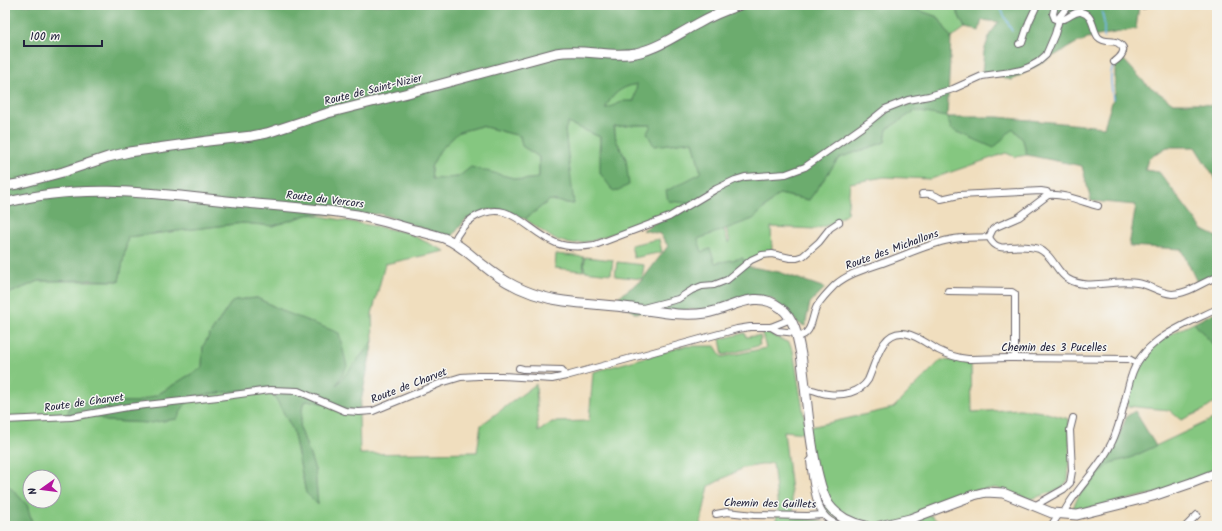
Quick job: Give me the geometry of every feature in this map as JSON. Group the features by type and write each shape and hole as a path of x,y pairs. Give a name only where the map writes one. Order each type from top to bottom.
{"main road":[{"name":"Route de Saint-Nizier","path":"5,186 64,172 108,157 138,150 260,135 328,113 556,53 579,51 622,55 644,51 663,43 715,15 740,5"},
{"name":"Route du Vercors","path":"5,202 33,196 98,191 338,212 381,220 454,242 494,275 522,291 541,297 564,301 674,313 699,314 714,311 746,300 760,300 768,301 776,305 791,319"},
{"path":"791,319 802,365 814,456 824,498 836,512 842,523 865,526"},
{"path":"880,526 910,519 967,497 986,492 1003,493 1034,506 1061,514 1084,514 1179,487 1217,473"}],"street":[{"path":"1019,44 1022,44 1029,22 1037,5"},
{"path":"1055,5 1053,16 1055,19 1065,19 1077,12 1086,14 1092,22 1098,36 1108,42 1117,42 1120,44 1123,52 1121,57 1114,62"},
{"path":"454,242 464,225 471,220 489,212 496,211 515,216 554,242 564,246 583,247 595,245 669,217 699,201 716,189 735,180 745,177 786,174 793,172 805,167 885,109 908,100 953,89 982,76 1020,70 1038,62 1046,55 1050,48 1060,16 1067,7 1073,5"},
{"path":"1127,5 1148,5"},
{"path":"922,194 930,193 941,199 959,195 1041,191 1047,192 1048,195"},
{"path":"1098,206 1053,194 1048,195 1019,217 996,227 989,237 992,242 999,247 1032,247 1042,250 1066,277 1081,284 1092,285 1136,282 1173,294 1190,289 1217,277"},
{"path":"637,309 678,299 702,286 714,285 727,280 751,260 762,255 772,254 790,258 803,256 819,242 830,228 839,222"},
{"name":"Route des Michallons","path":"796,335 803,336 807,332 811,326 816,308 821,300 829,290 846,277 934,244 951,240 989,237"},
{"path":"948,291 1012,292 1015,294 1015,358"},
{"path":"1051,526 1112,443 1136,363 1145,352 1161,338 1217,309"},
{"name":"Route de Charvet","path":"5,420 71,417 128,407 270,390 298,391 345,411 372,411 441,383 461,377 502,376 552,378 565,376 737,329 750,327 771,327 791,319"},
{"name":"Route de Charvet","path":"771,327 778,331 796,335"},
{"name":"Chemin des 3 Pucelles","path":"805,389 812,389 828,394 840,394 860,389 866,384 885,342 891,336 900,333 917,337 938,350 958,358 1129,359 1136,363"},
{"path":"519,368 562,370 565,376"},
{"path":"1034,506 1064,489 1070,483 1072,471 1070,430 1073,418"},
{"path":"814,456 810,461 817,501 823,515 831,522 842,523"},
{"name":"Chemin des Guillets","path":"716,514 727,512 754,515 823,515"},
{"path":"1186,526 1197,515"}],"green space":[{"path":"5,5 903,5 938,17 951,38 947,117 915,111 887,129 885,142 839,158 809,200 779,194 753,219 698,239 702,252 710,249 715,263 743,258 746,266 779,272 825,288 810,303 805,326 798,323 771,298 746,295 717,307 634,313 618,297 642,280 668,246 660,234 643,230 688,203 668,201 666,191 701,173 693,141 654,146 647,133 651,125 614,127 616,140 626,159 629,185 614,192 600,173 600,137 568,123 565,130 574,204 550,200 525,219 505,210 486,210 466,219 451,238 380,214 310,214 273,226 243,223 128,237 119,281 39,281 8,294 5,303","holes":["637,84 634,101 624,101 605,109 614,95 626,87","481,126 520,136 522,146 539,157 539,178 521,180 471,167 458,177 432,179 431,167 440,150 459,132"]},
{"path":"903,5 956,5 955,8 965,28 951,38 938,17"},
{"path":"956,5 1139,5 1136,29 1087,38 1012,80 982,73 984,51 990,34 999,22 982,20 979,31 965,28 955,7"},
{"path":"1123,59 1145,83 1173,103 1200,103 1217,107 1217,182 1195,147 1167,147 1148,159 1145,170 1159,172 1203,230 1217,237 1217,274 1197,282 1181,249 1129,246 1136,205 1091,201 1082,166 1027,155 1023,140 1013,128 994,148 951,129 947,117 998,117 1104,127 1115,93 1115,64"},
{"path":"637,84 634,101 624,102 605,109 617,92 631,85"},
{"path":"915,110 1013,128 1023,140 1027,155 1015,157 1006,153 931,179 884,177 850,183 847,214 831,224 816,229 771,227 772,250 746,266 743,259 715,263 710,249 702,252 697,239 724,229 728,242 730,242 726,228 753,219 779,194 809,200 839,158 885,142 887,129"},
{"path":"568,123 600,137 599,153 626,159 616,140 614,127 652,125 654,146 693,141 701,173 689,202 679,210 592,241 571,244 554,239 525,219 550,200 573,204 565,130"},
{"path":"481,126 520,136 522,146 539,157 539,178 522,180 471,168 458,177 432,179 431,167 440,150 459,132"},
{"path":"310,214 405,232 445,251 385,264 372,314 373,341 335,389 285,312 257,298 235,300 231,303 203,346 202,368 157,395 137,402 91,401 67,415 97,416 106,421 150,423 184,406 194,396 267,387 275,397 293,430 306,493 318,505 315,470 300,427 303,403 309,400 359,412 360,454 477,452 481,425 536,384 538,432 552,422 589,421 593,372 685,346 715,346 722,357 766,348 761,330 789,343 793,350 806,428 893,408 941,360 971,362 972,412 1020,409 1043,412 1069,419 1070,450 1068,480 1061,489 1031,499 996,488 971,491 924,510 944,526 851,526 841,522 832,515 827,511 822,503 812,474 805,433 784,431 794,517 818,520 829,526 775,526 778,509 773,463 743,468 709,486 700,526 33,526 28,509 62,509 62,469 22,469 22,500 5,482 5,303 8,294 39,281 119,281 128,237 243,223 273,226"},
{"path":"659,239 662,252 634,258 631,245"},
{"path":"556,254 584,257 583,271 555,268"},
{"path":"585,257 613,260 611,274 584,271"},
{"path":"617,262 644,265 642,279 615,276"},
{"path":"257,298 285,312 339,333 347,366 336,386 373,341 359,412 309,400 303,403 300,427 315,470 318,505 306,493 293,430 275,397 267,387 194,396 184,406 177,419 150,423 106,421 97,416 67,415 71,403 91,401 137,402 157,395 202,368 203,346 231,303 235,300"},
{"path":"1217,311 1217,349 1194,323"},
{"path":"1194,323 1217,349 1217,401 1204,410 1181,420 1169,410 1127,406 1138,360 1160,339"},
{"path":"745,333 746,337 760,336 760,345 723,355 720,339"},
{"path":"1135,411 1156,446 1130,458 1110,463 1079,495 1116,442 1127,416"},
{"path":"1217,417 1217,471 1161,492 1071,512 1079,495 1110,463 1130,458"},
{"path":"5,482 22,500 22,509 28,509 33,526 5,526"}],"waterway":[{"path":"999,5 1012,31"},
{"path":"1102,12 1104,22 1104,38"},
{"path":"1113,99 1111,72 1114,65"}]}
